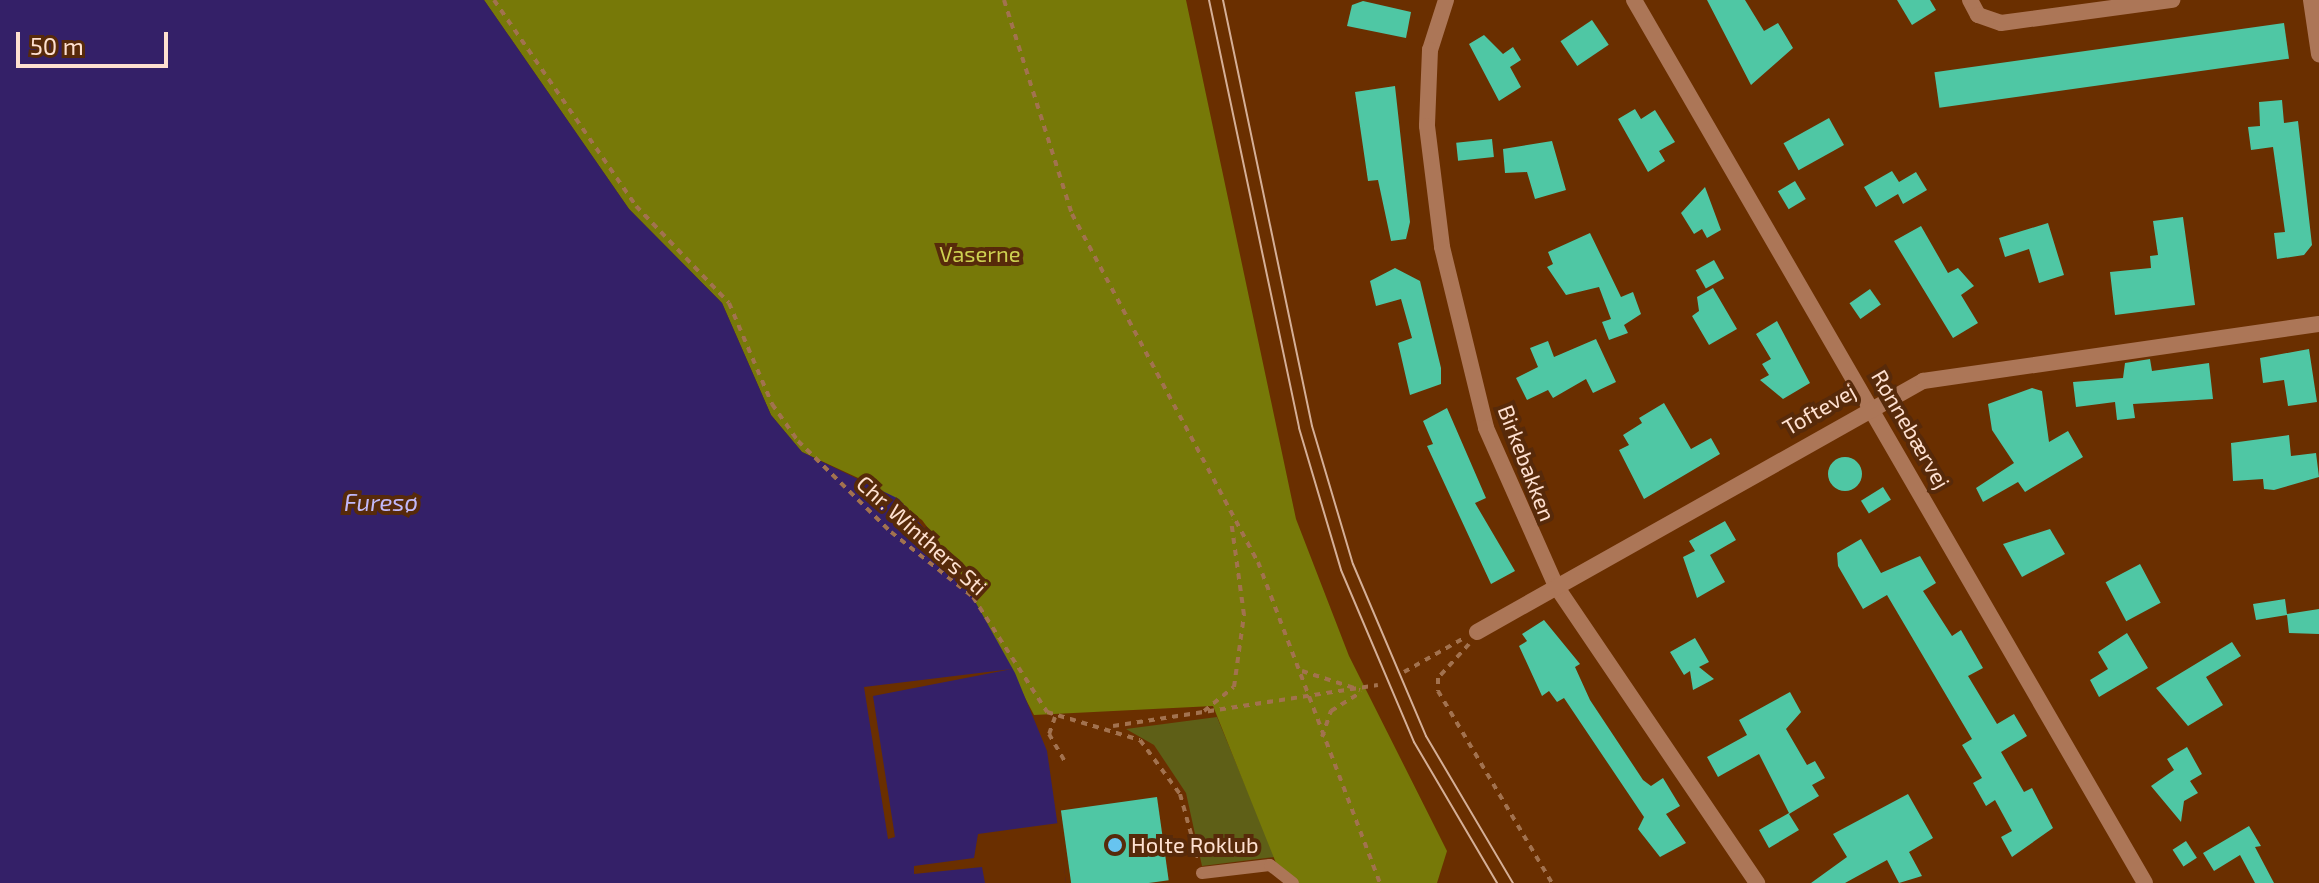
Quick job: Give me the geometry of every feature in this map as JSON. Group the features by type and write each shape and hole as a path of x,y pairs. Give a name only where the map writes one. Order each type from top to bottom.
{"street":[{"name":"Birkebakken","path":"1446,0 1430,50 1427,126 1442,247 1486,428 1556,586 1757,883"},
{"name":"Rønnebærvej","path":"1634,0 1871,404 2145,883"},
{"path":"1970,0 1978,15 2001,23 2172,0"},
{"path":"2311,0 2319,54"},
{"name":"Toftevej","path":"1472,634 1871,404 1965,372 2319,324"}],"lane":[{"path":"1202,873 1270,865 1293,883"}],"path":[{"name":"Chr. Winthers Sti","path":"494,0 636,206 729,303 772,404 798,441 891,532 973,597 1047,712 1055,717"},
{"path":"1004,0 1072,214 1231,518 1258,562 1302,671 1322,737 1380,883"},
{"path":"1202,713 1234,687 1244,615 1231,518"},
{"path":"1404,672 1472,634"},
{"path":"1472,634 1438,678 1438,691 1552,883"},
{"path":"1302,671 1363,690"},
{"path":"1111,726 1309,699 1378,685"},
{"path":"1322,737 1331,711 1363,690"},
{"path":"1066,763 1049,734 1055,717 1111,726 1140,740 1160,762 1180,794 1202,873"}],"shaded area":[{"path":"1217,717 1275,857 1202,866 1186,793 1154,745 1126,729"}],"green space":[{"name":"Vaserne","path":"484,0 1186,0 1296,519 1349,656 1447,851 1437,883 1284,883 1213,706 1034,715 953,562 922,520 869,483 802,452 771,415 722,303 629,209"}],"water":[{"name":"Furesø","path":"0,0 484,0 629,209 722,303 771,415 802,452 899,499 953,562 1015,673 1047,751 1066,883 0,883"}],"pier":[{"path":"1012,669 873,696 895,837 888,839 864,687"},
{"path":"1059,823 1066,883 985,883 982,867 914,874 914,866 974,858 978,834"}],"building":[{"path":"1707,0 1745,0 1764,31 1778,23 1793,48 1751,85"},
{"path":"1897,0 1930,0 1936,10 1912,25"},
{"path":"1363,1 1411,12 1406,38 1347,26 1352,5"},
{"path":"1592,20 1609,45 1577,66 1560,41"},
{"path":"2284,23 2289,59 1939,108 1934,72"},
{"path":"1484,35 1503,54 1513,47 1521,60 1510,67 1521,87 1499,101 1469,44"},
{"path":"1395,86 1410,222 1406,239 1391,241 1378,180 1368,181 1355,92"},
{"path":"2282,100 2284,123 2298,121 2312,245 2304,255 2277,259 2274,233 2285,232 2273,147 2251,150 2248,127 2260,126 2259,102"},
{"path":"1635,109 1641,119 1655,110 1675,142 1659,151 1665,161 1648,172 1618,119"},
{"path":"1829,118 1844,145 1799,170 1784,143"},
{"path":"1492,139 1494,157 1458,161 1456,143"},
{"path":"1552,141 1566,190 1535,199 1527,172 1505,173 1503,149"},
{"path":"1892,171 1899,182 1916,172 1927,190 1903,204 1898,194 1876,207 1864,187"},
{"path":"1795,181 1806,199 1789,209 1778,191"},
{"path":"1705,187 1721,230 1707,238 1702,229 1694,234 1681,213"},
{"path":"2183,217 2195,305 2115,315 2110,272 2151,268 2150,256 2158,255 2153,221"},
{"path":"2048,223 2064,275 2039,283 2029,249 2005,257 1999,238"},
{"path":"1921,226 1948,273 1958,268 1974,286 1961,295 1978,323 1953,338 1894,241"},
{"path":"1590,233 1621,297 1633,292 1641,314 1624,325 1628,333 1609,340 1602,322 1611,319 1599,287 1566,295 1547,267 1553,264 1548,252"},
{"path":"1714,260 1724,278 1706,289 1696,270"},
{"path":"1395,268 1420,281 1441,368 1441,384 1410,395 1398,343 1412,338 1401,299 1376,306 1370,281"},
{"path":"1713,288 1737,329 1709,345 1692,316 1699,311 1697,297"},
{"path":"1870,289 1881,305 1860,319 1850,303"},
{"path":"1777,321 1810,383 1783,399 1760,380 1769,375 1762,364 1771,359 1756,334"},
{"path":"1596,339 1616,382 1593,393 1586,379 1553,398 1548,390 1527,400 1516,378 1538,367 1530,348 1548,341 1554,357"},
{"path":"2309,349 2317,402 2288,406 2284,380 2263,383 2260,358"},
{"path":"2150,359 2152,371 2209,363 2213,399 2133,404 2135,418 2117,420 2115,402 2076,407 2073,382 2123,378 2125,363"},
{"path":"2032,388 2042,391 2049,442 2068,431 2083,457 2025,492 2018,482 1983,502 1976,488 2014,463 1992,430 1988,404"},
{"path":"1664,403 1691,449 1711,438 1720,454 1644,499 1619,450 1629,445 1623,435 1642,423 1639,418"},
{"path":"1447,408 1486,498 1475,503 1515,571 1491,584 1427,446 1433,444 1423,421"},
{"path":"2289,435 2291,456 2316,453 2319,477 2274,490 2264,489 2263,479 2233,481 2231,443"},
{"path":"1845,457 1857,462 1862,474 1857,486 1845,491 1833,486 1828,474 1833,462"},
{"path":"1883,487 1891,500 1869,513 1861,501"},
{"path":"1725,521 1736,540 1710,555 1725,582 1697,598 1683,557 1695,551 1689,541"},
{"path":"2050,529 2065,554 2022,577 2003,544"},
{"path":"1861,539 1881,573 1920,556 1936,583 1923,591 1952,636 1961,630 1983,668 1968,676 1997,724 2014,714 2027,736 2001,752 2024,792 2032,788 2053,828 2012,857 2001,837 2012,831 1995,800 1986,806 1973,783 1982,778 1962,745 1972,739 1887,595 1863,609 1838,566 1837,553"},
{"path":"2140,564 2161,603 2126,621 2106,582"},
{"path":"2285,599 2287,614 2319,609 2319,634 2289,633 2287,615 2256,620 2253,604"},
{"path":"1544,620 1580,664 1575,667 1590,700 1643,780 1651,786 1663,778 1680,806 1666,814 1686,843 1660,857 1638,829 1644,817 1564,698 1557,702 1549,691 1542,696 1519,646 1527,641 1522,634"},
{"path":"2127,633 2148,668 2099,697 2090,680 2108,669 2098,652"},
{"path":"1695,638 1709,662 1699,667 1714,679 1693,690 1690,671 1684,675 1670,652"},
{"path":"2232,642 2241,656 2206,677 2223,705 2188,726 2156,688"},
{"path":"1790,692 1801,712 1786,729 1807,765 1815,761 1825,778 1812,785 1819,796 1789,814 1799,830 1769,848 1759,830 1789,813 1759,754 1718,777 1707,757 1747,735 1739,720"},
{"path":"2187,747 2202,774 2190,781 2198,793 2184,801 2181,822 2151,786 2174,770 2167,759"},
{"path":"1908,794 1933,838 1909,852 1922,876 1899,883 1887,860 1845,883 1811,883 1847,857 1833,834"},
{"name":"Holte Roklub","path":"1157,797 1169,880 1071,883 1061,810"},
{"path":"2249,826 2261,846 2255,847 2274,883 2255,883 2240,855 2214,871 2203,853"},
{"path":"2186,841 2197,858 2183,866 2173,850"}],"tram line":[{"path":"1209,0 1299,428 1341,570 1414,742 1497,883"},
{"path":"1223,0 1312,426 1353,564 1426,736 1513,883"}],"place":[{"name":"Holte Roklub","path":"1115,845"}]}
